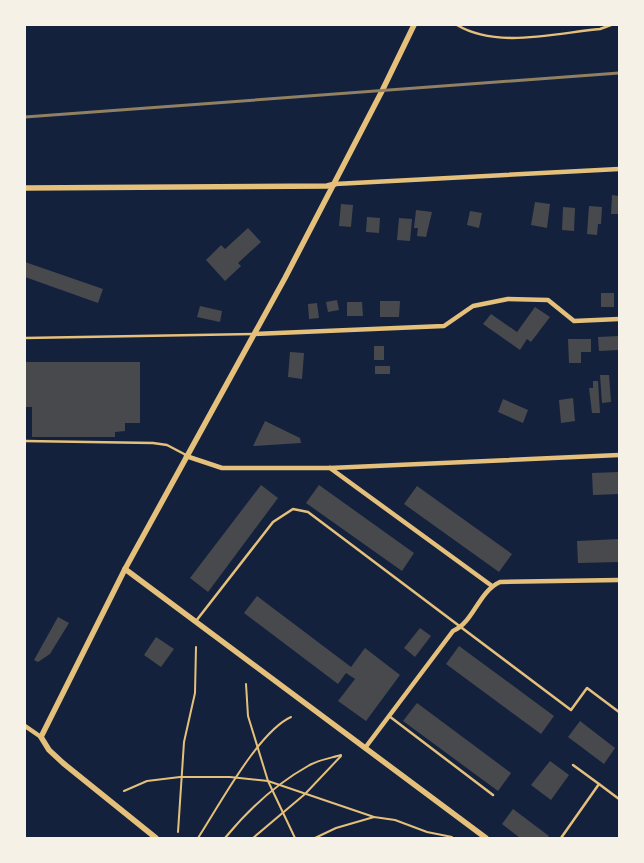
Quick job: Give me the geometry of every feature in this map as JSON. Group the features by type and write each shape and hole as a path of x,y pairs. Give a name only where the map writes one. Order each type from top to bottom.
{"street":[{"path":"41,737 125,569 335,184 414,25"},
{"path":"25,188 327,186 335,184 619,169"},
{"path":"254,334 444,326 473,306 508,299 548,300 574,321 619,319"},
{"path":"186,456 222,468 330,468 619,455"},
{"path":"330,468 492,586"},
{"path":"125,569 486,838"},
{"path":"365,748 453,631 461,628 492,586 500,582 619,580"},
{"path":"25,726 41,737 49,750 63,763 156,838"}],"lane":[{"path":"457,25 470,33 510,37 600,29 611,25"},
{"path":"25,338 254,334"},
{"path":"25,441 153,443 167,445 186,456"},
{"path":"196,621 274,522 293,509 308,512 570,710 587,688 619,712"},
{"path":"389,716 493,795"},
{"path":"573,765 619,799"},
{"path":"561,838 599,784"}],"path":[{"path":"178,832 184,742 195,693 196,647"},
{"path":"246,684 248,716 268,782 295,838"},
{"path":"198,838 258,748 279,723 291,717"},
{"path":"225,838 243,817 273,791 309,765 341,755 305,794 253,838"},
{"path":"124,791 147,781 181,777 237,778 268,782 374,817 394,820 427,832 452,837"},
{"path":"315,838 336,828 374,817"}],"building":[{"path":"612,195 619,196 619,214 611,214"},
{"path":"535,202 550,204 547,228 531,225"},
{"path":"341,204 353,205 351,227 339,226"},
{"path":"589,206 602,207 601,224 598,224 597,235 587,234"},
{"path":"563,207 575,208 574,231 562,230"},
{"path":"416,210 432,212 426,237 417,236 418,228 414,228"},
{"path":"470,211 482,213 479,228 467,225"},
{"path":"367,217 380,218 379,233 366,232"},
{"path":"399,218 412,219 410,241 397,240"},
{"path":"248,228 261,242 238,263 241,266 225,281 206,260 221,245 225,249"},
{"path":"25,262 103,289 98,303 25,277"},
{"path":"601,293 614,293 614,307 601,307"},
{"path":"337,300 339,310 328,312 326,302"},
{"path":"380,301 400,301 399,317 380,317"},
{"path":"347,302 362,302 363,316 347,316"},
{"path":"317,303 319,318 309,319 308,304"},
{"path":"200,306 222,311 220,322 197,317"},
{"path":"535,307 550,317 531,342 527,339 520,350 483,324 491,314 517,332"},
{"path":"619,336 619,350 599,351 598,337"},
{"path":"568,339 591,339 591,352 581,352 581,363 569,363"},
{"path":"374,346 384,346 384,360 374,360"},
{"path":"290,352 304,353 302,379 288,377"},
{"path":"25,362 140,362 140,423 125,423 125,431 115,432 115,437 32,437 32,407 25,407"},
{"path":"375,366 390,366 390,374 375,374"},
{"path":"600,375 609,375 611,402 602,403"},
{"path":"593,381 598,381 600,413 592,413 589,388 593,388"},
{"path":"573,398 575,421 561,423 559,400"},
{"path":"503,399 528,410 523,423 498,412"},
{"path":"265,421 300,438 301,443 253,446"},
{"path":"619,472 619,494 593,495 592,473"},
{"path":"261,485 278,498 208,592 190,578"},
{"path":"319,485 414,553 402,571 306,503"},
{"path":"417,486 512,554 499,572 404,504"},
{"path":"619,539 619,562 578,563 577,541"},
{"path":"257,596 351,667 365,648 400,675 366,721 338,701 355,679 346,673 338,684 244,613"},
{"path":"58,617 69,623 50,654 38,662 34,660"},
{"path":"420,628 431,636 415,657 404,648"},
{"path":"156,637 174,649 161,667 144,655"},
{"path":"459,646 554,716 541,734 446,664"},
{"path":"417,703 511,773 498,791 403,721"},
{"path":"580,721 615,748 604,764 568,737"},
{"path":"550,761 569,775 551,800 531,785"},
{"path":"513,809 549,836 547,838 520,838 502,824"}],"railway":[{"path":"25,117 619,73"}]}
